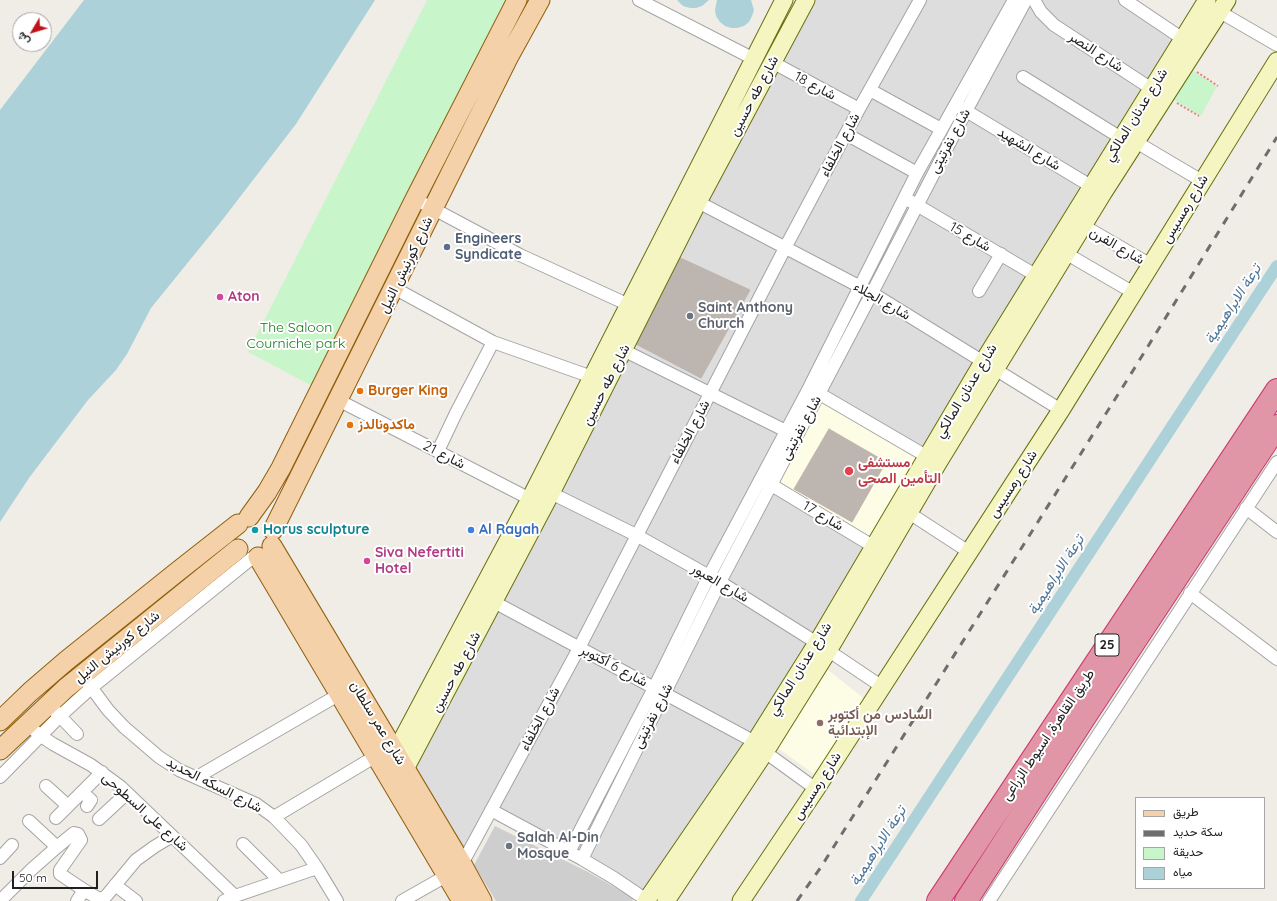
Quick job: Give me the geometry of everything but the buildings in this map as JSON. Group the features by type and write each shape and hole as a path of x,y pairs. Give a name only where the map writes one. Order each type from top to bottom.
{"highway":[{"name":"طريق القاهرة, اسيوط الزراعى","path":"938,901 1277,390"},
{"name":"طريق القاهرة, اسيوط الزراعى","path":"972,899 1088,712 1277,426"},
{"path":"954,877 972,899"}],"main road":[{"name":"شارع كورنيش النيل","path":"0,721 30,692 66,661 177,572 244,521 264,496 281,468 415,198 517,0"},
{"name":"شارع كورنيش النيل","path":"0,750 28,723 55,710 87,682 259,548 338,400 508,58 540,0"},
{"name":"شارع طه حسين","path":"405,745 592,377 616,347 629,305 784,0"},
{"name":"شارع طه حسين","path":"405,745 494,602 551,492 616,347 698,202 806,0"},
{"name":"شارع عدنان المالكي","path":"1161,94 1190,43 1218,4"},
{"name":"شارع عدنان المالكي","path":"989,366 1036,276 1097,190 1161,94 1185,65 1190,43"},
{"name":"شارع رمسيس","path":"741,901 816,789 1060,410 1277,61"},
{"name":"شارع عدنان المالكي","path":"666,901 823,647 932,460 989,366 1067,254 1084,226 1097,190"},
{"path":"254,517 264,519 271,526 259,548 234,540 234,534 244,521 254,517"},
{"name":"شارع عمر سلطان","path":"259,548 340,694 462,901"},
{"name":"شارع عمر سلطان","path":"259,548 405,745 405,769 462,864 482,901"},
{"name":"شارع عدنان المالكي","path":"647,901 760,747"}],"street":[{"path":"639,0 754,58"},
{"name":"شارع الخلفاء","path":"462,864 578,648 785,248 859,109 920,0"},
{"name":"شارع نفرتيتى","path":"582,859 720,582 771,485 860,287 904,198 1014,0"},
{"name":"شارع نفرتيتى","path":"569,852 760,478 786,431 814,391 872,293 916,205 1026,0"},
{"name":"شارع النصر","path":"1034,0 1041,12 1054,25 1161,94"},
{"path":"1125,0 1190,43"},
{"path":"1218,4 1277,45"},
{"name":"شارع 18","path":"772,62 859,109"},
{"path":"1023,76 1129,140 1202,181"},
{"path":"870,90 941,129"},
{"name":"شارع الشهيد","path":"955,104 1097,190"},
{"path":"846,134 917,173"},
{"path":"415,198 520,255 629,305"},
{"name":"شارع 15","path":"904,198 1036,276"},
{"name":"شارع الجلاء","path":"698,202 872,293 1060,410"},
{"name":"شارع الفرن","path":"1084,226 1151,265"},
{"path":"979,291 1001,254"},
{"path":"1067,254 1134,293"},
{"path":"394,288 493,342 592,377"},
{"path":"438,451 493,342"},
{"path":"616,347 786,431"},
{"path":"814,391 932,460"},
{"name":"شارع 21","path":"338,400 530,499"},
{"path":"972,899 1190,592 1277,462"},
{"name":"شارع 17","path":"760,478 880,550"},
{"name":"شارع العبور","path":"551,492 636,535 720,582 823,647 881,686"},
{"path":"1246,508 1277,532"},
{"path":"903,510 969,552"},
{"path":"1190,592 1277,659"},
{"name":"شارع 6 أكتوبر","path":"494,602 760,747 816,789"},
{"name":"شارع السكه الحديد","path":"87,682 124,727 141,743 160,757 179,770 198,777 256,804 274,817 301,845 337,901"},
{"path":"198,777 340,694"},
{"path":"0,777 41,736 55,710 77,734"},
{"name":"شارع على السطوحى","path":"28,723 41,736 102,772 127,793 235,896"},
{"path":"274,817 376,756"},
{"path":"56,818 102,772"},
{"path":"46,786 68,806"},
{"path":"82,792 91,800 87,806"},
{"path":"100,819 127,793"},
{"path":"491,810 582,859 614,878 647,901"},
{"path":"29,821 57,846"},
{"path":"1,899 57,846 74,833 80,836 80,842 60,872 61,876 96,898 102,898 107,895 136,860 172,836"},
{"path":"243,844 279,880"},
{"path":"0,858 12,845"},
{"path":"224,901 279,880 317,868"},
{"path":"402,901 446,876"},
{"path":"115,885 129,899"},
{"path":"77,901 84,890"}],"path":[{"path":"1185,65 1218,86"},
{"path":"1161,94 1199,116"}],"shaded area":[{"path":"809,0 1123,0 1182,39 756,733 646,899 492,810 462,863 405,769"},
{"name":"مستشفى التأمين الصحى","path":"820,395 926,457 873,544 772,484"},
{"name":"السادس من أكتوبر الإبتدائية","path":"828,670 866,700 814,774 775,746"},
{"name":"Salah Al-Din Mosque","path":"495,826 588,872 634,898 632,901 496,901 474,865"}],"green space":[{"name":"The Saloon Courniche park","path":"427,0 505,0 312,386 248,352"},
{"path":"1190,69 1217,86 1201,116 1174,100"}],"water":[{"path":"84,0 375,0 296,124 220,223 151,308 127,354 116,370 88,400 29,478 0,522 0,110 44,52 52,52 52,42"},
{"path":"677,0 709,0 702,6 690,8 683,6"},
{"path":"717,0 751,0 754,10 749,22 744,26 737,28 725,26 716,16 715,10"}],"waterway":[{"name":"ترعة الابراهيمية","path":"861,901 1277,266"}],"railway":[{"path":"797,901 821,867 1134,369 1277,137"}],"place":[{"name":"Engineers Syndicate","path":"447,247"},
{"name":"Aton","path":"220,297"},
{"name":"Saint Anthony Church","path":"690,316"},
{"name":"Burger King","path":"360,391"},
{"name":"ماكدونالدز","path":"350,425"},
{"name":"مستشفى التأمين الصحى","path":"849,471"},
{"name":"Horus sculpture","path":"255,530"},
{"name":"Al Rayah","path":"471,530"},
{"name":"Siva Nefertiti Hotel","path":"367,561"},
{"name":"السادس من أكتوبر الإبتدائية","path":"820,723"},
{"name":"Salah Al-Din Mosque","path":"509,846"}]}
